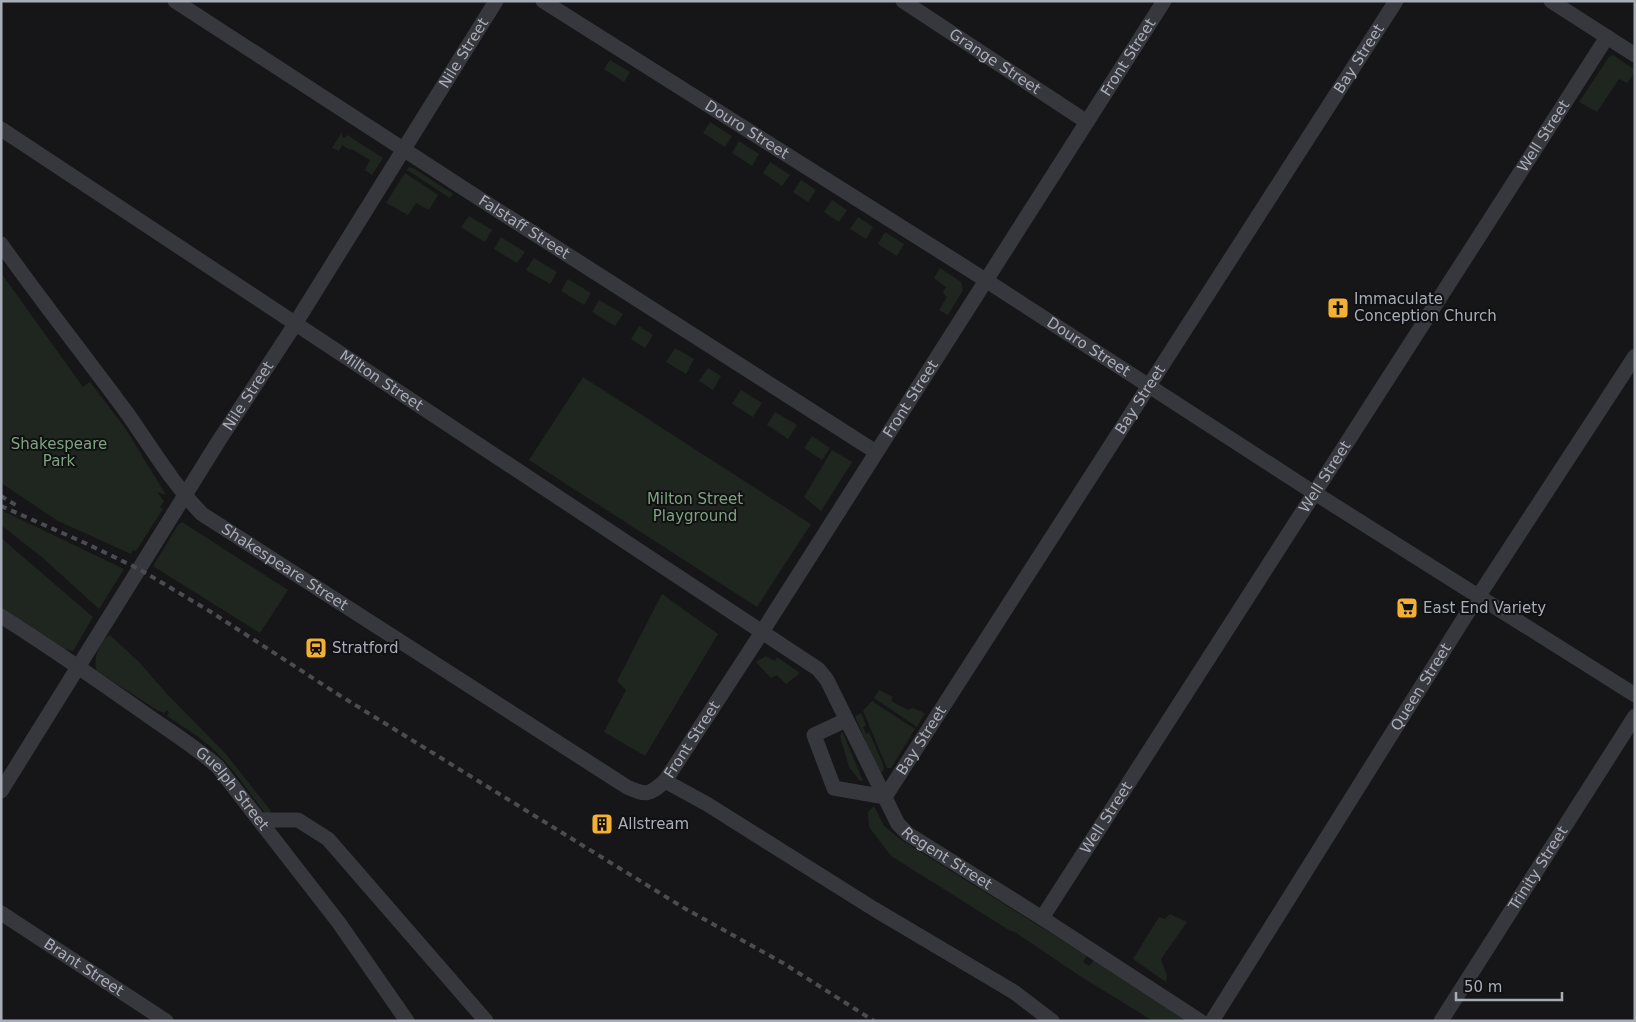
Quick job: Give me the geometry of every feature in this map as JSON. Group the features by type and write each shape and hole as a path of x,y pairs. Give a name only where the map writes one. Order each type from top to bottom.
{"street":[{"name":"Falstaff Street","path":"175,1 876,452"},
{"name":"Nile Street","path":"1,791 184,496 295,323 496,1"},
{"name":"Douro Street","path":"543,1 1635,695"},
{"name":"Grange Street","path":"903,1 1087,122"},
{"name":"Front Street","path":"652,792 665,781 762,632 1164,1"},
{"name":"Bay Street","path":"885,797 1396,1"},
{"path":"1551,1 1635,55"},
{"name":"Well Street","path":"1042,918 1607,37"},
{"name":"Milton Street","path":"1,129 762,632"},
{"name":"Shakespeare Street","path":"1,244 128,415 184,496 202,514 627,788 642,794 652,792"},
{"name":"Queen Street","path":"1202,1021 1635,356"},
{"name":"Guelph Street","path":"1,616 202,753 218,767 339,923 407,1021"},
{"name":"Regent Street","path":"762,632 818,669 827,680 898,824 908,834 1202,1021"},
{"name":"Trinity Street","path":"1441,1021 1635,716"},
{"path":"846,720 814,735 834,788 885,797"},
{"path":"665,781 707,804 874,910 1014,992 1052,1021"},
{"path":"259,820 298,820 328,839 486,1021"},
{"name":"Brant Street","path":"1,913 166,1021"}],"green space":[{"path":"1613,55 1635,70 1635,72 1627,83 1619,79 1597,112 1579,102 1609,57"},
{"path":"610,60 630,72 624,82 604,69"},
{"path":"710,122 732,136 725,147 703,133"},
{"path":"342,132 342,137 345,138 347,135 383,158 372,175 365,170 370,160 342,145 339,151 332,148"},
{"path":"739,141 759,154 752,166 732,153"},
{"path":"770,162 790,175 782,186 763,173"},
{"path":"409,167 453,194 450,198 407,170"},
{"path":"405,173 438,195 429,210 416,203 408,215 386,203"},
{"path":"801,180 816,190 808,202 793,192"},
{"path":"832,200 847,210 839,222 824,212"},
{"path":"469,216 492,230 485,242 461,227"},
{"path":"858,217 873,227 866,239 850,229"},
{"path":"885,232 904,244 897,256 878,244"},
{"path":"501,237 525,252 517,263 494,249"},
{"path":"534,258 557,272 550,284 526,270"},
{"path":"940,268 961,282 963,290 948,315 939,310 947,297 943,293 946,287 934,278"},
{"name":"Shakespeare Park","path":"1,273 83,387 90,382 125,428 166,495 157,492 164,501 160,507 163,509 136,551 133,550 131,554 58,521 1,483"},
{"path":"568,279 591,293 584,305 561,291"},
{"path":"599,300 623,314 615,326 592,312"},
{"path":"639,326 653,335 645,348 631,339"},
{"path":"675,348 694,359 686,374 666,362"},
{"path":"708,368 721,376 713,390 699,381"},
{"name":"Milton Street Playground","path":"583,377 811,524 757,607 529,460"},
{"path":"741,390 762,403 753,417 732,404"},
{"path":"775,412 797,425 788,439 767,425"},
{"path":"812,436 830,448 822,460 804,448"},
{"path":"832,450 852,462 821,511 804,497"},
{"path":"1,510 124,569 99,609 43,558 1,525"},
{"path":"182,522 288,590 260,633 153,566 178,525"},
{"path":"1,538 93,617 73,651 64,649 1,609"},
{"path":"662,594 718,634 645,756 604,732 626,690 617,681"},
{"path":"110,635 140,663 167,694 226,754 271,811 267,815 230,767 206,743 167,716 169,712 167,710 164,713 157,710 97,671 96,656 103,641"},
{"path":"766,656 775,661 777,657 800,673 786,684 777,675 771,678 756,662"},
{"path":"879,690 893,697 891,701 908,710 913,708 925,713 917,727 874,698"},
{"path":"872,701 915,729 891,768 887,768 863,711"},
{"path":"861,713 866,725 863,727 866,734 869,732 883,764 882,773 877,768 855,716"},
{"path":"842,732 863,781 860,781 849,767 840,736"},
{"path":"874,806 884,826 900,839 1087,956 1083,962 1089,966 1094,960 1189,1021 1153,1021 1080,976 1015,932 891,856 869,827 868,812"},
{"path":"1170,914 1187,922 1161,959 1167,976 1166,982 1133,959 1159,917 1165,919"}],"railway":[{"path":"1,496 19,507"},
{"path":"1,506 139,569 211,612 339,695 684,908 783,963 874,1021"}],"place":[{"name":"Immaculate Conception Church","path":"1338,308"},
{"name":"East End Variety","path":"1407,608"},
{"name":"Stratford","path":"316,648"},
{"name":"Allstream","path":"602,824"}]}
